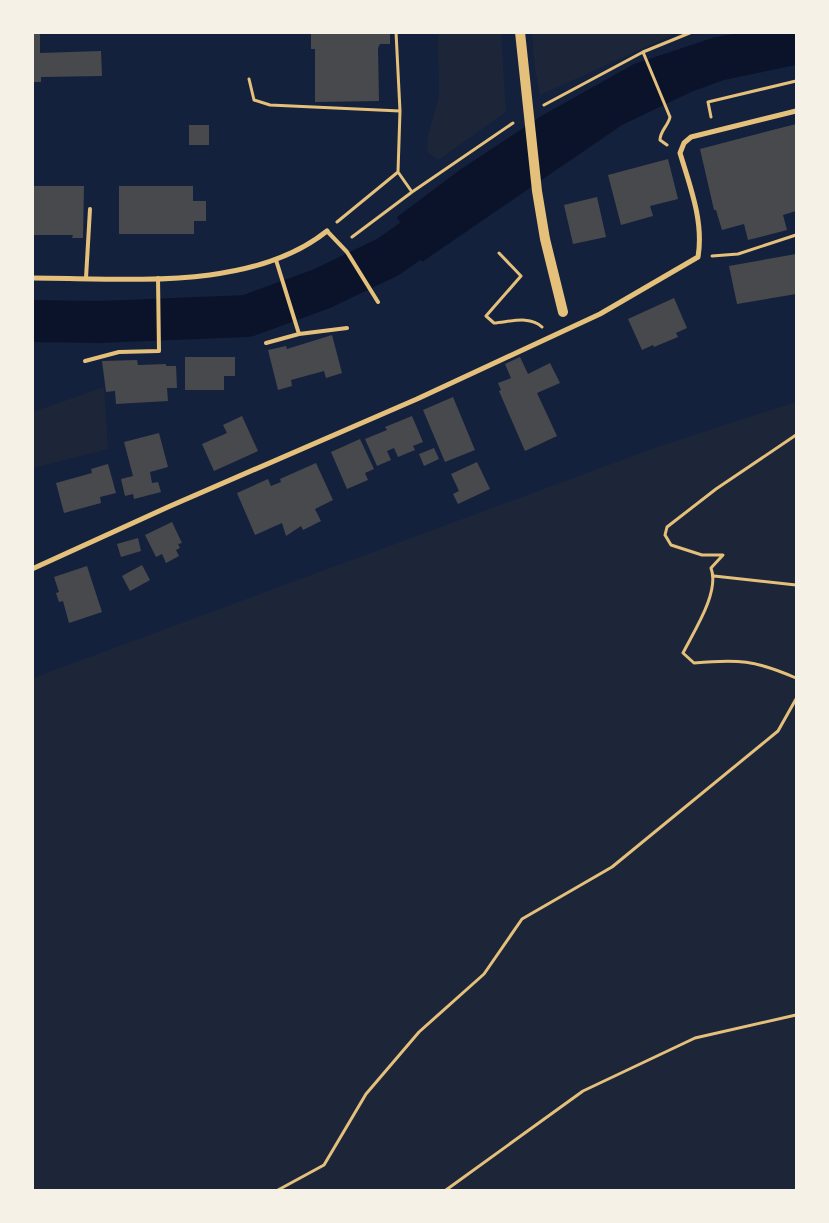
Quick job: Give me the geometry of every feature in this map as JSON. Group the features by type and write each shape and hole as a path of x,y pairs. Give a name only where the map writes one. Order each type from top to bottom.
{"main road":[{"path":"520,32 537,191 545,239 563,312"}],"street":[{"path":"32,569 168,507 417,399 600,314 698,257 700,238 698,222 680,153 682,146 691,137 796,111"},
{"path":"32,278 158,278 218,274 276,260 304,248 327,231"}],"lane":[{"path":"86,278 90,209"},
{"path":"327,231 340,247 347,252 378,302"},
{"path":"276,260 299,334"},
{"path":"86,360 119,352 159,350 158,278"},
{"path":"266,343 299,334 347,328"}],"path":[{"path":"396,32 400,111 398,172 412,192"},
{"path":"543,106 643,52 692,32"},
{"path":"643,52 670,117 669,123 660,134 660,140 668,146 682,146"},
{"path":"249,79 254,100 270,105 400,111"},
{"path":"710,112 708,102 796,81"},
{"path":"340,247 412,192 518,119"},
{"path":"327,231 398,172"},
{"path":"698,257 738,254 796,234"},
{"path":"499,253 521,276 486,316 494,323 526,320 537,323 544,328 547,338"},
{"path":"796,435 716,489 667,527 665,535 671,545 702,555 723,555 711,568 714,576 703,614 682,653 694,663 733,660 768,666 796,678"},
{"path":"714,576 796,585"},
{"path":"278,1190 324,1165 366,1094 419,1032 484,974 522,919 612,867 778,731 796,699"},
{"path":"446,1190 583,1091 695,1038 796,1015"}],"shaded area":[{"path":"532,32 677,33 540,95 535,69"},
{"path":"438,33 501,33 506,112 438,160 427,152 428,136 439,97"},
{"path":"741,33 796,33 796,65 724,80 691,92 622,125 422,262 397,217 461,169 543,115 634,64 715,37"},
{"path":"104,387 108,449 33,468 33,412"},
{"path":"796,402 796,1190 33,1190 33,678 657,447"}],"building":[{"path":"32,32 40,32 40,53 101,51 102,76 41,77 41,82 32,82"},
{"path":"311,32 390,32 390,44 380,44 378,48 379,101 315,102 315,49 311,49"},
{"path":"796,124 796,211 783,215 787,230 748,240 744,224 722,230 716,210 714,210 700,149"},
{"path":"189,125 209,125 209,145 189,145"},
{"path":"668,159 678,199 650,206 653,216 621,225 608,175"},
{"path":"32,186 84,186 83,238 72,238 73,235 32,235"},
{"path":"119,186 193,186 193,201 206,201 206,221 194,221 194,234 119,234"},
{"path":"597,197 606,237 573,244 564,205"},
{"path":"796,254 796,294 737,304 729,266"},
{"path":"674,298 687,328 676,333 678,337 642,350 628,319"},
{"path":"332,335 342,373 326,378 324,371 291,380 292,386 278,390 268,350 286,346 287,349"},
{"path":"185,357 235,357 235,376 224,376 224,390 185,390"},
{"path":"520,357 528,374 550,363 560,383 537,393 557,436 525,451 499,391 501,390 498,383 511,378 505,364"},
{"path":"137,360 138,365 166,364 166,366 176,366 177,388 167,388 168,401 116,404 115,391 106,392 102,361"},
{"path":"453,397 475,450 445,462 423,410"},
{"path":"242,416 258,451 214,471 202,444 227,433 223,425"},
{"path":"412,416 423,442 413,446 415,450 398,457 394,448 387,451 391,460 377,466 365,439 387,430 385,427"},
{"path":"159,433 168,467 150,472 152,483 158,482 161,492 134,499 133,494 125,496 121,479 133,476 124,442"},
{"path":"360,439 374,469 365,473 368,480 347,489 331,452"},
{"path":"434,448 439,459 424,466 419,454"},
{"path":"477,462 490,489 458,504 453,494 459,491 451,474"},
{"path":"316,463 333,500 315,509 321,521 303,530 301,526 286,536 282,523 255,535 237,493 268,479 271,486 281,482 280,479"},
{"path":"108,464 116,493 100,497 101,503 64,513 56,483 92,473 91,469"},
{"path":"172,522 182,543 178,544 180,548 176,550 179,556 166,563 162,554 156,557 145,535"},
{"path":"138,538 141,551 121,557 117,544"},
{"path":"142,565 150,580 130,591 122,576"},
{"path":"87,566 102,612 69,623 63,601 59,602 56,593 59,592 54,577"}],"waterway":[{"path":"32,321 99,322 247,316 321,289 388,257 459,207"}]}
